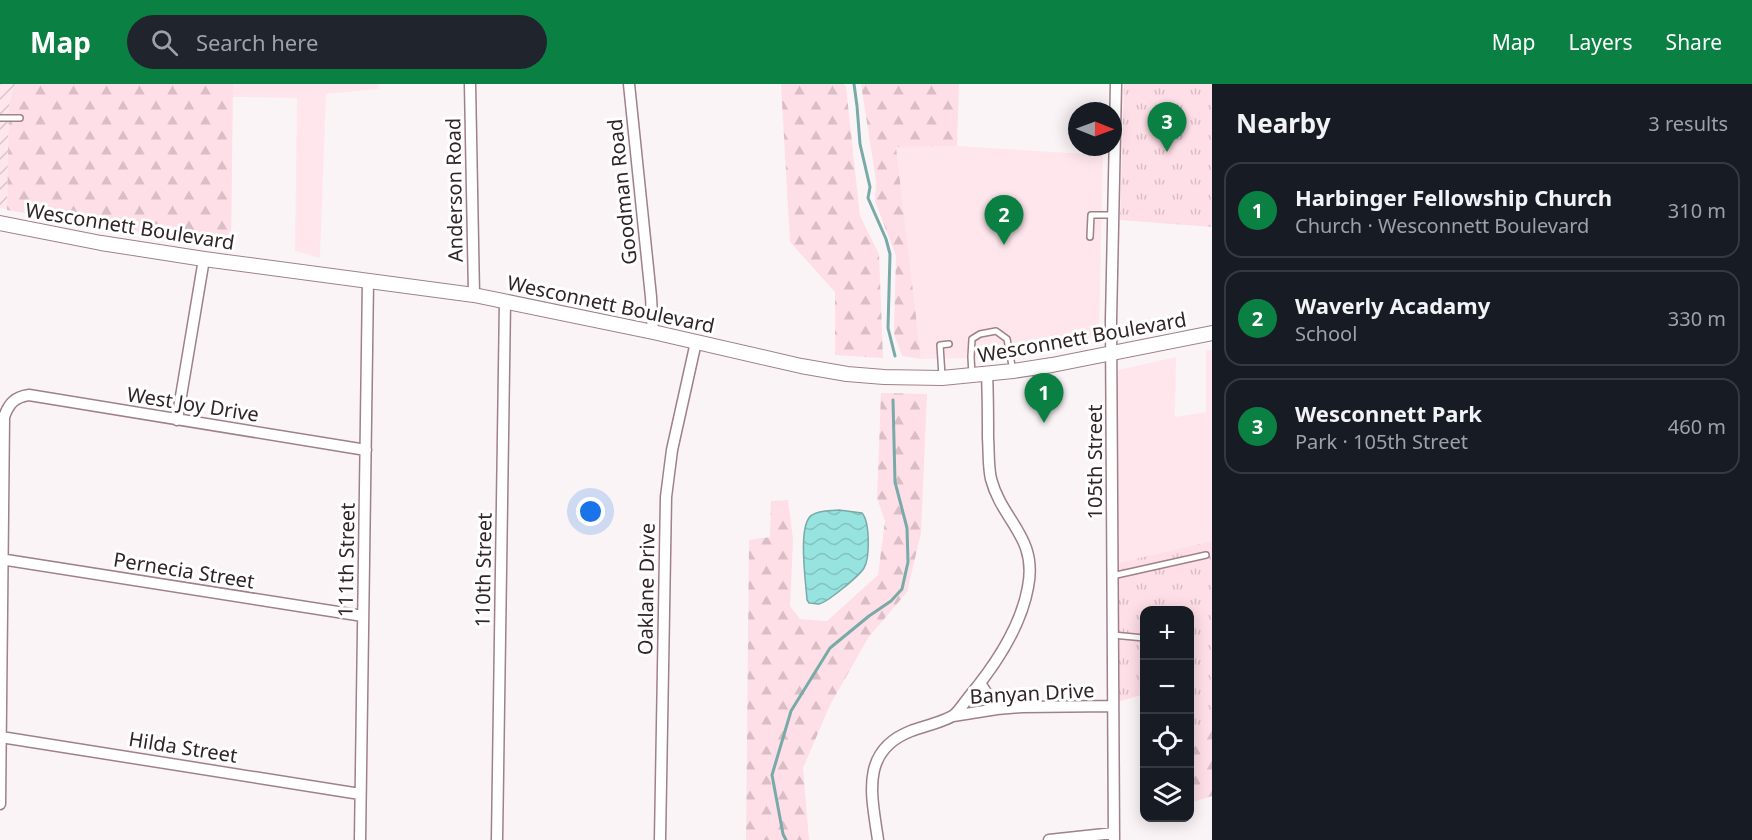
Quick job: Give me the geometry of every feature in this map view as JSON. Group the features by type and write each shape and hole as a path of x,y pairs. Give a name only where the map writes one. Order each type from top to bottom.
{"street":[{"name":"Anderson Road","path":"470,84 474,295"},
{"name":"Goodman Road","path":"629,84 653,332"},
{"name":"105th Street","path":"1114,836 1111,353 1116,84"},
{"name":"Wesconnett Boulevard","path":"0,224 204,259 474,295 847,374 942,378 987,375 1013,372 1212,333"},
{"path":"177,420 204,259"},
{"name":"111th Street","path":"360,840 368,280"},
{"name":"110th Street","path":"497,840 505,301"},
{"name":"Oaklane Drive","path":"660,840 666,497 672,450 696,342"},
{"path":"953,716 980,683 1007,640 1024,605 1030,572 1025,543 996,494 991,476 987,375"},
{"name":"West Joy Drive","path":"2,560 4,417 8,407 15,399 29,395 366,450"},
{"path":"0,804 2,560"},
{"name":"Pernecia Street","path":"2,560 363,616"},
{"path":"980,683 997,709"},
{"name":"Banyan Drive","path":"878,840 871,790 872,775 876,761 884,750 908,733 953,716 997,709 1113,706"},
{"name":"Hilda Street","path":"1,737 360,794"},
{"path":"1050,840 1114,836"}],"lane":[{"path":"0,118 20,118"},
{"path":"1090,237 1091,215 1113,215"},
{"path":"972,376 970,357 972,339 980,334 996,331 1007,339 1013,372"},
{"path":"942,378 940,345 948,344"},
{"path":"1112,576 1206,555"},
{"path":"1113,635 1140,638"}],"shaded area":[{"path":"0,84 15,84 9,105 7,209 0,208"},
{"path":"233,84 379,84 379,89 326,94 320,258 295,251 297,98 233,97"},
{"path":"957,146 1068,153 1068,156 1103,156 1099,335 1025,352 979,358 921,359 896,147"},
{"path":"1212,350 1212,541 1118,563 1118,370 1176,357 1175,417 1206,412 1206,351"}],"green space":[{"path":"15,84 233,84 231,247 7,210 9,105"},
{"path":"781,84 844,84 846,87 860,216 879,254 883,358 835,355 835,292 790,242"},
{"path":"861,84 959,84 957,146 896,147 921,359 902,356 894,334 896,256 875,201 876,181"},
{"path":"1124,84 1212,84 1212,227 1120,220"},
{"path":"881,393 927,394 921,533 907,592 868,638 830,705 803,768 809,840 746,840 749,540 770,537 771,501 788,500 793,539 790,606 800,619 827,621 878,575 885,521 877,498"},
{"path":"1212,541 1212,722 1194,730 1194,606 1140,606 1140,695 1118,702 1118,563"},
{"path":"1212,722 1212,796 1194,802 1194,768 1194,730"}],"water":[{"path":"839,510 862,513 865,518 868,540 866,563 856,577 829,599 819,604 809,603 804,554 807,521 818,512"}],"waterway":[{"path":"854,84 860,144 870,187 868,198 890,254 888,328 895,356"},
{"path":"786,840 772,775 791,711 830,648 891,601 902,589 908,562 907,528 895,482 893,400"}],"place":[{"name":"Wesconnett Park","path":"1167,152"},
{"name":"Waverly Acadamy","path":"1004,245"},
{"name":"Harbinger Fellowship Church","path":"1044,423"}]}
